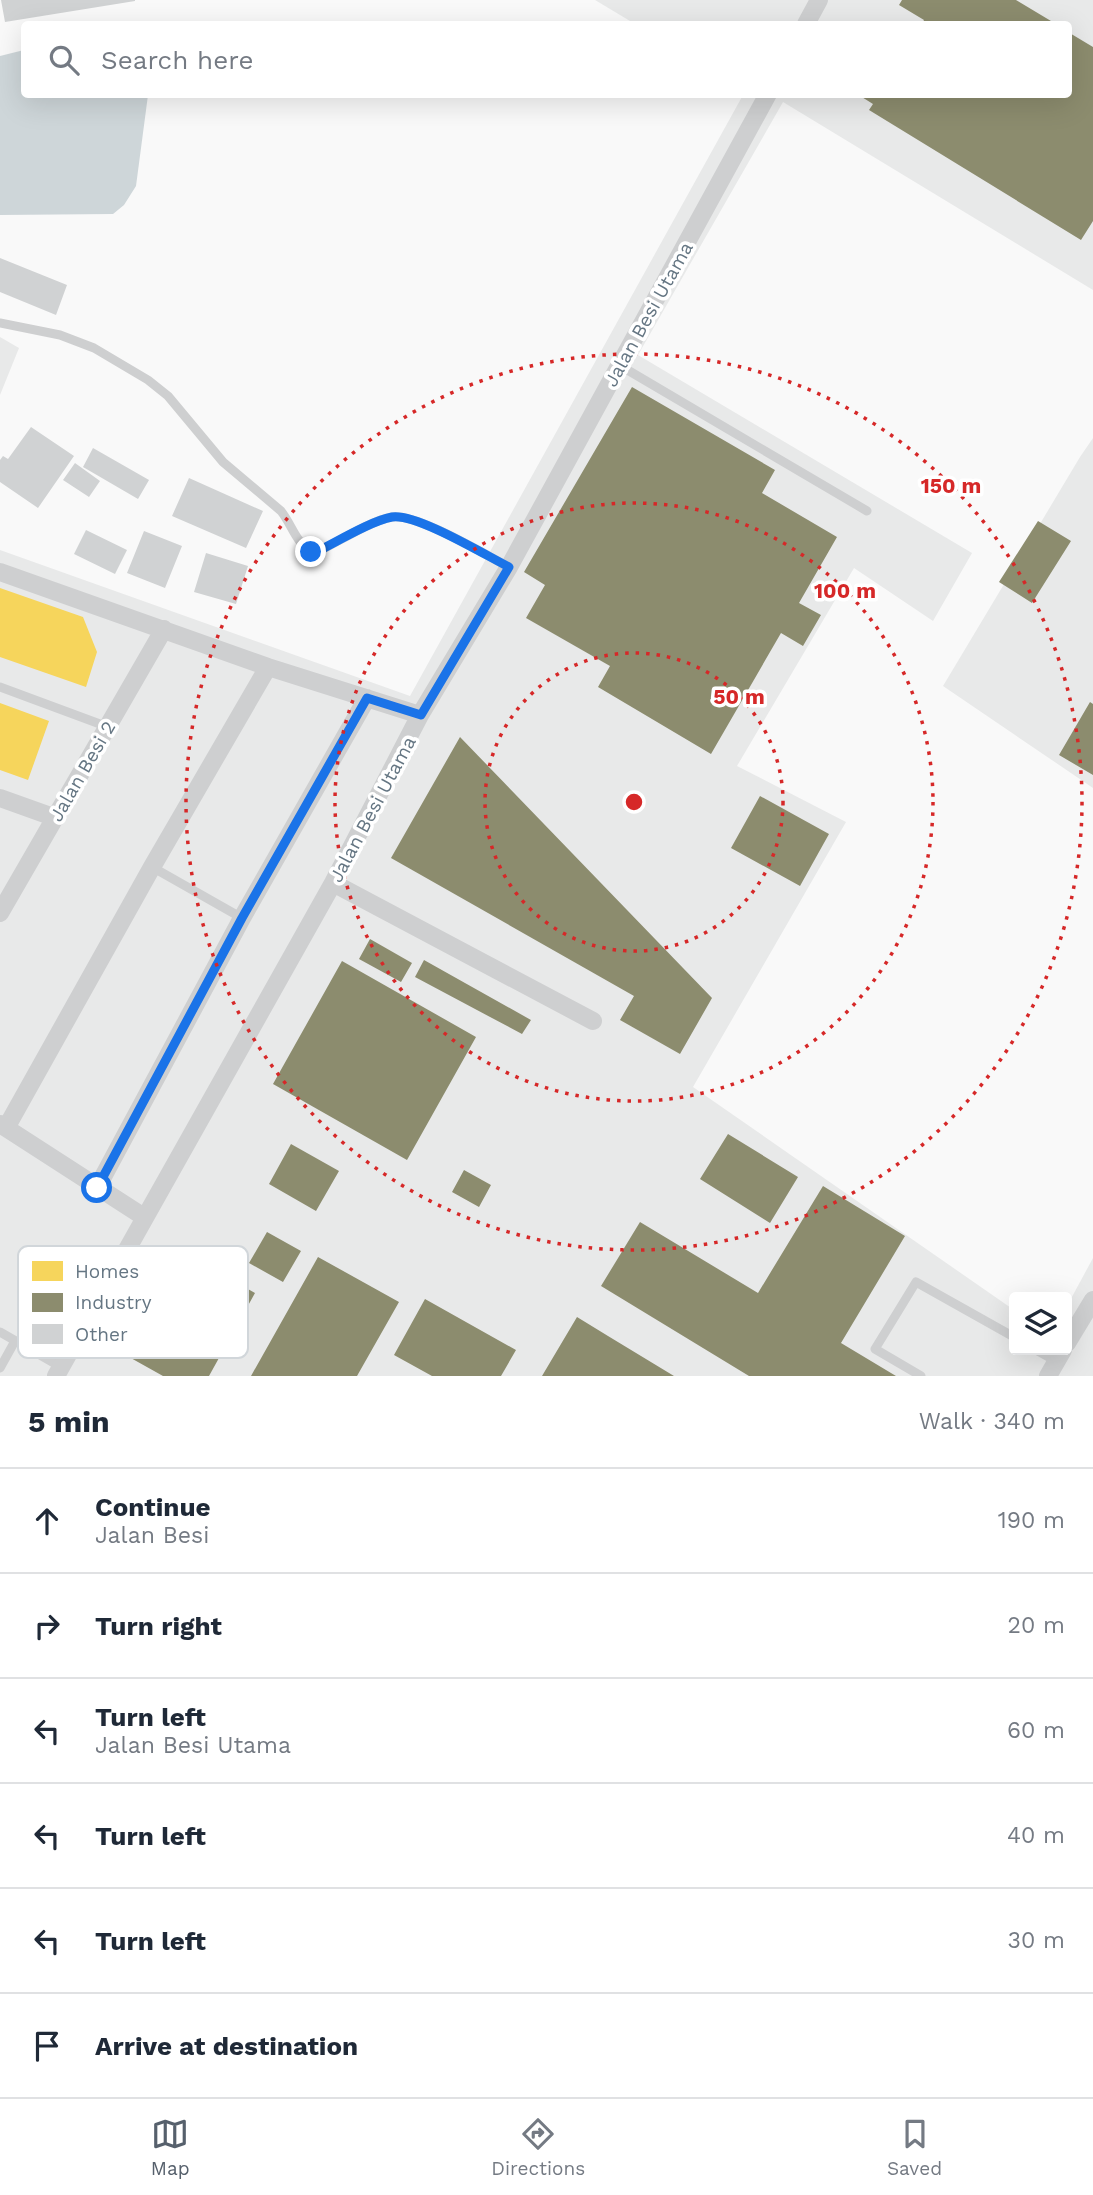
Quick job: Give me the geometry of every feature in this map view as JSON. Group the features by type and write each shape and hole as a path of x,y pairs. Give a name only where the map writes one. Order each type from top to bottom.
{"street":[{"path":"808,21 820,0"},
{"name":"Jalan Besi Utama","path":"128,1246 333,883 421,715 509,567 766,98"},
{"path":"0,572 268,667 421,715"},
{"name":"Jalan Besi 2","path":"0,913 163,629"},
{"path":"144,1217 3,1126 268,667"},
{"path":"97,1188 242,918 367,698"},
{"path":"0,798 56,818"},
{"path":"333,883 593,1021"},
{"path":"1072,1335 1093,1300"}],"lane":[{"path":"0,334 2,324 60,335 94,348 158,387 169,396 223,462 281,511 296,539 311,552 386,519 403,516 509,567"},
{"path":"619,365 867,510"},
{"path":"0,687 108,727"},
{"path":"152,867 242,918"},
{"path":"921,1376 875,1349 916,1282 1009,1335"},
{"path":"0,1332 18,1343"},
{"path":"0,1368 15,1341"},
{"path":"39,1358 58,1372"}],"shaded area":[{"path":"595,0 1093,0 1093,290 783,102 638,355 972,553 933,621 854,568 737,766 846,822 693,1087 1009,1307 1009,1355 1072,1355 1072,1297 1093,1258 1093,1376 0,1376 0,550 410,696 741,98 1072,98 1072,21 630,21"},
{"path":"21,51 21,98 148,98 136,186 124,205 113,214 0,215 0,56"},
{"path":"0,337 19,348 0,395"},
{"path":"1093,438 1093,788 943,686"}],"building: Homes":[{"path":"0,588 83,617 97,652 86,687 0,657"},
{"path":"0,703 49,721 28,780 0,770"}],"building: Industry":[{"path":"902,0 1016,0 1051,21 924,21 899,5"},
{"path":"1072,34 1093,47 1093,221 1081,240 869,110 873,104 863,98 1072,98"},
{"path":"632,387 775,470 762,493 837,537 799,603 821,615 803,646 781,633 711,754 598,687 610,666 526,618 545,585 524,572"},
{"path":"1038,521 1071,541 1032,603 999,582"},
{"path":"1090,702 1093,704 1093,775 1059,755"},
{"path":"460,737 712,998 680,1054 620,1020 634,996 391,858"},
{"path":"760,796 829,834 800,886 731,848"},
{"path":"370,939 412,963 401,982 359,959"},
{"path":"424,960 531,1020 522,1034 415,977"},
{"path":"342,961 476,1037 407,1160 273,1084"},
{"path":"728,1134 798,1177 770,1223 700,1179"},
{"path":"291,1144 339,1171 316,1211 269,1184"},
{"path":"464,1170 491,1185 479,1207 452,1192"},
{"path":"823,1186 905,1236 841,1343 896,1376 749,1376 601,1286 640,1222 758,1293"},
{"path":"267,1232 301,1251 283,1282 249,1263"},
{"path":"318,1257 399,1302 357,1376 251,1376"},
{"path":"248,1289 255,1293 248,1306"},
{"path":"425,1299 516,1350 501,1376 432,1376 394,1355"},
{"path":"577,1317 608,1336 674,1376 542,1376"},
{"path":"131,1358 219,1358 209,1376 163,1376"}],"building: Other":[{"path":"1,0 135,0 135,1 5,22"},
{"path":"0,258 67,285 56,315 0,292"},
{"path":"31,427 74,456 38,508 0,482 0,460 3,456 8,459"},
{"path":"93,448 149,480 138,499 83,467"},
{"path":"75,463 100,481 89,497 63,480"},
{"path":"189,478 263,511 246,548 172,516"},
{"path":"86,530 127,550 115,574 74,554"},
{"path":"144,531 182,546 165,588 127,573"},
{"path":"206,553 248,566 236,604 194,592"}],"route":[{"path":"97,1188 242,918 367,698 421,715 509,567 403,516 386,519 311,552"}]}
